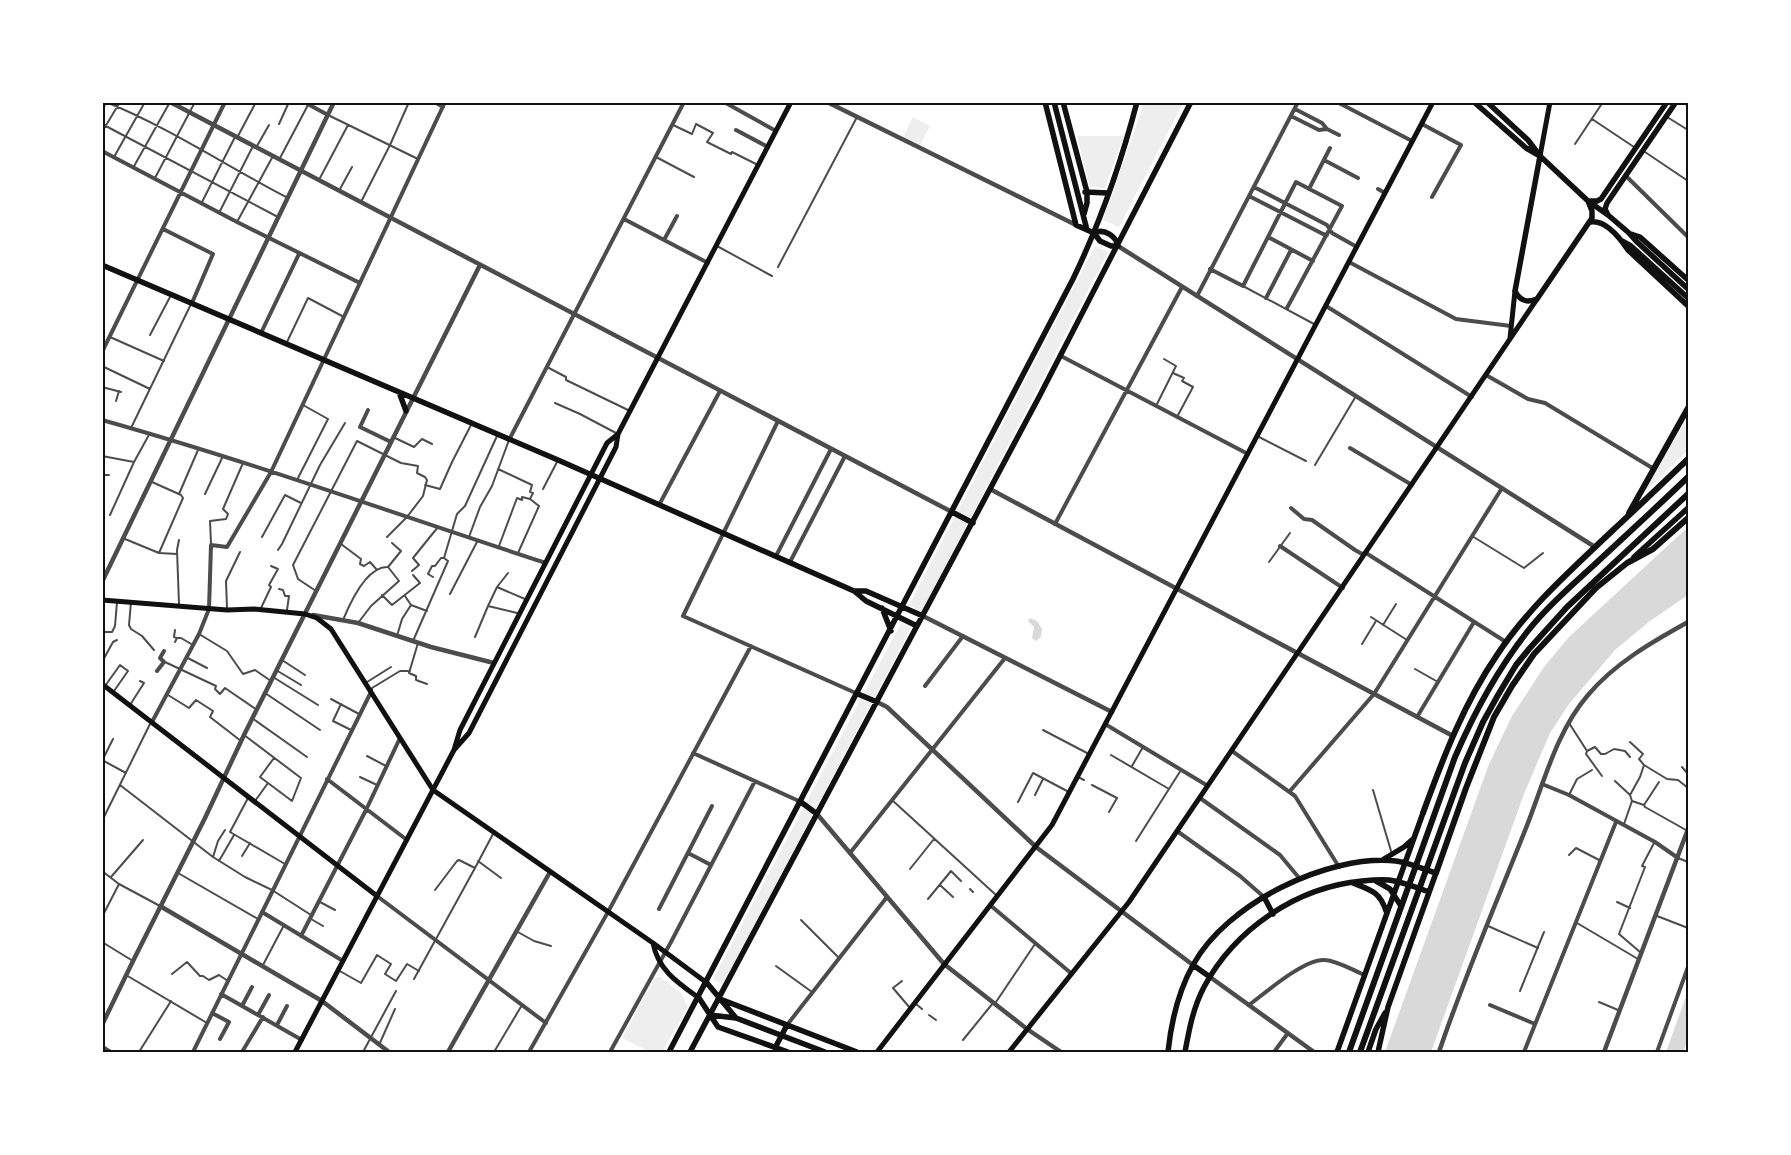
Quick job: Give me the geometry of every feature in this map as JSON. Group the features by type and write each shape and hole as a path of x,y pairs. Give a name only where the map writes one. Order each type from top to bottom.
{"highway":[{"path":"1625,520 1688,408"},
{"path":"1423,813 1453,736 1477,688 1506,642 1549,592 1688,459"},
{"path":"1349,1052 1408,885 1462,741 1507,659 1528,631 1550,607 1688,477"},
{"path":"1360,1052 1465,763 1483,722 1516,665 1566,607 1688,494"},
{"path":"1566,607 1596,588 1627,563 1653,549 1688,518"},
{"path":"1436,873 1466,788 1494,717 1534,654 1596,588"}],"main road":[{"path":"454,750 469,733 504,666 616,447 618,434 791,102"},
{"path":"1045,102 1076,226 1094,233 1100,241 1111,246 1118,246"},
{"path":"1054,102 1087,230"},
{"path":"1063,102 1087,192 1084,215"},
{"path":"670,1052 1069,287 1094,233 1130,129 1137,102"},
{"path":"690,1052 1061,356 1191,102"},
{"path":"877,1052 1048,831 1433,102"},
{"path":"1474,102 1523,145 1540,156 1588,201 1629,233 1640,237 1688,280"},
{"path":"1487,102 1531,143 1540,156"},
{"path":"1510,339 1515,291 1550,102"},
{"path":"1608,215 1607,203 1676,102"},
{"path":"1588,201 1594,202 1601,199 1664,104"},
{"path":"1052,128 1069,128"},
{"path":"1078,192 1108,193"},
{"path":"1009,1052 1122,912 1343,588 1590,222 1592,213 1588,201"},
{"path":"1590,222 1599,221 1688,306"},
{"path":"1094,233 1098,231 1106,233 1115,238 1118,246"},
{"path":"1629,233 1633,244 1688,298"},
{"path":"1622,241 1633,244 1688,289"},
{"path":"102,265 558,460 790,562 854,591 866,601 917,626"},
{"path":"1515,291 1522,300 1531,301 1537,299"},
{"path":"399,392 406,411"},
{"path":"295,1052 454,750 460,730 607,443 618,434"},
{"path":"1627,563 1688,508"},
{"path":"952,512 972,523"},
{"path":"546,563 555,566"},
{"path":"532,589 541,593"},
{"path":"854,591 866,592 923,616"},
{"path":"102,600 209,609 287,612 305,614 317,618 331,629 433,790 666,952 707,983 736,1018"},
{"path":"882,608 891,631"},
{"path":"494,663 504,666"},
{"path":"488,676 496,680"},
{"path":"104,685 377,896"},
{"path":"858,694 877,702"},
{"path":"801,802 817,814"},
{"path":"1337,1052 1423,813"},
{"path":"1168,1052 1174,1017 1181,992 1193,964 1221,929 1246,907 1300,879 1339,867 1393,858 1414,837"},
{"path":"1378,1052 1388,1007 1436,873 1393,858"},
{"path":"1185,1052 1196,1005 1210,976 1239,939 1273,914 1312,892 1352,882 1374,880 1398,882 1429,892"},
{"path":"1374,880 1385,885 1393,893 1401,906"},
{"path":"1352,882 1378,895 1386,912"},
{"path":"1264,897 1273,914"},
{"path":"653,943 659,963 672,978 699,998 718,1027 774,1050 788,1052"},
{"path":"1193,964 1210,976"},
{"path":"720,998 856,1052"},
{"path":"1368,1052 1376,1029 1388,1007"},
{"path":"710,1015 736,1018 825,1052"},
{"path":"774,1050 787,1025"}],"street":[{"path":"170,102 952,512"},
{"path":"102,352 225,102"},
{"path":"102,582 334,102"},
{"path":"152,722 199,634 209,609 211,545 227,547 271,472 444,105 435,102"},
{"path":"510,440 684,102"},
{"path":"724,102 776,131"},
{"path":"827,102 1076,226"},
{"path":"1196,296 1298,102"},
{"path":"1337,102 1412,141"},
{"path":"306,104 328,115"},
{"path":"1295,109 1322,123 1327,130"},
{"path":"1291,116 1319,130 1327,130 1339,136"},
{"path":"1422,124 1461,145 1432,197"},
{"path":"736,130 768,147"},
{"path":"1309,189 1330,148"},
{"path":"102,151 236,222 360,283"},
{"path":"1324,160 1358,178"},
{"path":"1626,176 1688,235"},
{"path":"1210,269 1243,286 1296,182 1342,206 1331,231 1326,235 1287,308"},
{"path":"1254,187 1327,225 1331,231 1357,246"},
{"path":"1378,189 1385,193"},
{"path":"1249,196 1326,235"},
{"path":"664,240 677,216"},
{"path":"624,219 708,263"},
{"path":"162,229 213,254 192,303"},
{"path":"1268,238 1312,261"},
{"path":"1118,246 1595,547"},
{"path":"1266,298 1291,250"},
{"path":"261,334 299,254"},
{"path":"1349,262 1456,318 1511,326"},
{"path":"102,1025 252,718 480,265"},
{"path":"1055,524 1182,287"},
{"path":"1326,306 1472,397"},
{"path":"1061,356 1248,454"},
{"path":"1486,375 1528,399 1546,403 1654,469"},
{"path":"659,505 720,391"},
{"path":"368,410 360,427 392,439"},
{"path":"102,420 223,456 546,563"},
{"path":"778,421 683,616 858,694"},
{"path":"1350,448 1412,485"},
{"path":"776,556 831,449"},
{"path":"790,562 845,456"},
{"path":"1290,791 1374,694 1502,488"},
{"path":"990,489 1453,736"},
{"path":"1291,508 1301,517 1312,520 1359,552 1366,553 1506,642"},
{"path":"1280,546 1343,588"},
{"path":"305,614 358,623 416,642 494,663"},
{"path":"923,616 1112,712"},
{"path":"1417,717 1474,622"},
{"path":"1439,1052 1457,999 1486,925 1542,784 1569,723 1586,696 1606,675 1630,657 1688,622"},
{"path":"925,686 963,636"},
{"path":"529,1052 608,912 750,646"},
{"path":"157,671 164,662 160,658 164,651"},
{"path":"850,853 1005,658"},
{"path":"193,1052 371,692"},
{"path":"877,702 887,708 1036,847 1193,964"},
{"path":"1105,724 1208,786"},
{"path":"301,936 366,810 376,785 400,738"},
{"path":"1232,751 1290,791 1298,800 1339,867"},
{"path":"694,753 801,802"},
{"path":"327,779 407,840"},
{"path":"610,1052 666,952 754,781"},
{"path":"1542,784 1569,795 1654,842 1678,858"},
{"path":"1200,798 1280,855 1300,879"},
{"path":"659,909 712,806"},
{"path":"817,814 944,964 1027,1030 1061,1052"},
{"path":"1524,1052 1616,822"},
{"path":"1604,1052 1688,830"},
{"path":"1177,831 1240,876 1264,897"},
{"path":"688,853 711,865"},
{"path":"448,1052 550,872"},
{"path":"377,896 546,1023"},
{"path":"787,1025 887,897"},
{"path":"160,906 322,1001 390,1052"},
{"path":"990,906 1072,974"},
{"path":"262,912 343,961"},
{"path":"1248,1004 1296,970 1317,960 1329,961 1364,975"},
{"path":"1657,1052 1688,968"},
{"path":"1210,976 1314,1052"},
{"path":"242,1006 252,987"},
{"path":"222,994 302,1040"},
{"path":"242,1052 269,995"},
{"path":"277,1025 287,1006"},
{"path":"1490,1006 1535,1024"},
{"path":"212,1013 229,1022 220,1038"},
{"path":"1274,1052 1288,1033"},
{"path":"102,1048 110,1052"}],"lane":[{"path":"102,120 105,102 201,150 288,198"},
{"path":"102,132 120,102"},
{"path":"114,157 145,102"},
{"path":"133,168 170,102"},
{"path":"154,179 195,102"},
{"path":"201,204 256,102"},
{"path":"279,124 289,102"},
{"path":"361,202 410,102"},
{"path":"1574,144 1603,102"},
{"path":"279,160 306,104"},
{"path":"328,115 418,160"},
{"path":"1666,116 1688,130"},
{"path":"778,267 856,117"},
{"path":"1592,119 1636,148"},
{"path":"102,124 278,217"},
{"path":"672,125 692,134 696,124 707,129 713,133 707,142 759,165"},
{"path":"219,213 240,172 269,125"},
{"path":"319,180 348,125"},
{"path":"1642,151 1688,181"},
{"path":"236,222 273,156"},
{"path":"656,157 694,177"},
{"path":"339,191 352,167"},
{"path":"716,246 772,276"},
{"path":"1243,286 1316,325"},
{"path":"150,335 171,294"},
{"path":"286,344 308,298 344,318"},
{"path":"131,428 192,303"},
{"path":"110,337 164,361"},
{"path":"1156,406 1176,366 1164,359"},
{"path":"102,366 150,390"},
{"path":"547,367 566,377 566,380 630,411"},
{"path":"1173,373 1184,378 1182,381 1193,387 1177,417"},
{"path":"102,387 120,392 116,401"},
{"path":"1315,466 1356,396"},
{"path":"556,403 618,434"},
{"path":"296,480 328,419 303,405"},
{"path":"278,550 320,465 344,423"},
{"path":"425,485 440,489 471,423"},
{"path":"110,515 134,462 150,433"},
{"path":"433,577 428,574 432,566 435,566 441,558 444,558 457,514 465,506 497,435"},
{"path":"1257,436 1306,462"},
{"path":"392,439 414,447 422,439 432,444"},
{"path":"469,537 480,507 492,486 510,440"},
{"path":"316,591 298,579 293,565 357,441 401,463 418,466 417,473 427,480 423,496 407,517 386,537"},
{"path":"179,494 199,449"},
{"path":"102,456 134,462"},
{"path":"206,494 223,456"},
{"path":"543,489 558,460"},
{"path":"211,545 210,521 226,519 228,514 223,509 243,463"},
{"path":"498,470 532,485 530,492 533,493 530,499"},
{"path":"102,474 109,475"},
{"path":"150,481 179,494 183,498 158,553"},
{"path":"262,537 285,495 301,503"},
{"path":"498,547 517,498 522,500 522,497 530,499 539,506 518,553"},
{"path":"412,571 419,565 413,558 438,527"},
{"path":"1269,562 1290,533"},
{"path":"1472,536 1524,568 1542,553"},
{"path":"123,538 158,553 177,554"},
{"path":"179,540 177,554 179,606"},
{"path":"450,594 478,540"},
{"path":"340,543 361,559 360,564 364,566 370,562 377,570"},
{"path":"343,620 352,598 359,588 377,570 382,567 388,567 401,552 392,543"},
{"path":"227,610 226,581 240,552"},
{"path":"427,684 416,680 416,676 409,673 416,642 448,561 444,558"},
{"path":"260,610 271,587 269,585 278,569 271,566"},
{"path":"358,623 382,596 399,581 388,567"},
{"path":"475,637 497,587 508,574"},
{"path":"382,596 392,605 420,583 413,576"},
{"path":"497,587 527,599"},
{"path":"279,589 283,590 285,596 289,596 287,612"},
{"path":"405,595 411,605 427,611"},
{"path":"102,632 112,632 115,626 117,602"},
{"path":"131,602 131,629 142,636 154,650"},
{"path":"1383,625 1396,604"},
{"path":"397,636 402,619 411,605"},
{"path":"488,606 520,614"},
{"path":"1371,617 1407,640"},
{"path":"1362,644 1376,620"},
{"path":"175,630 174,637 181,638 193,645"},
{"path":"199,634 227,651 243,674 255,670 318,705"},
{"path":"175,642 177,638"},
{"path":"102,662 113,642 118,640"},
{"path":"186,657 207,668"},
{"path":"282,660 306,675"},
{"path":"164,662 216,686 215,689 220,694 225,688 257,710"},
{"path":"104,685 120,665 128,671 113,692"},
{"path":"365,683 391,667"},
{"path":"1415,669 1438,682"},
{"path":"276,670 301,686"},
{"path":"371,692 372,688 400,671 410,671"},
{"path":"130,705 144,684 140,681"},
{"path":"265,692 320,730"},
{"path":"167,694 189,708 196,700 213,711 210,717 241,741"},
{"path":"331,699 359,714"},
{"path":"341,704 332,721 351,730"},
{"path":"252,718 307,757"},
{"path":"102,821 152,722"},
{"path":"1569,723 1587,750 1586,754 1602,776"},
{"path":"1043,730 1089,754"},
{"path":"244,736 274,758 301,778 292,801 260,777 274,758"},
{"path":"113,739 103,760 126,772"},
{"path":"1630,742 1643,754 1639,759 1644,765 1667,779 1678,780 1688,788"},
{"path":"1587,750 1595,746 1601,754 1606,754 1614,749 1625,751 1630,757"},
{"path":"1131,767 1144,747"},
{"path":"367,756 386,766"},
{"path":"1112,756 1169,789"},
{"path":"1630,795 1644,765"},
{"path":"1682,767 1688,774"},
{"path":"1136,841 1181,770"},
{"path":"1569,795 1577,779 1592,770"},
{"path":"1018,802 1033,773 1069,792"},
{"path":"360,777 376,785"},
{"path":"1078,777 1084,780"},
{"path":"1035,795 1043,778"},
{"path":"1615,781 1630,795 1632,801 1623,826"},
{"path":"1644,805 1659,782"},
{"path":"255,801 268,783"},
{"path":"1092,784 1117,798 1109,812"},
{"path":"120,785 213,857 245,877 272,890 323,926"},
{"path":"1373,790 1393,858"},
{"path":"248,796 230,832 285,864"},
{"path":"892,800 997,896"},
{"path":"1632,801 1644,805 1645,808 1688,830"},
{"path":"213,857 218,841 225,830"},
{"path":"414,979 494,832"},
{"path":"219,861 234,834"},
{"path":"910,869 934,839"},
{"path":"111,877 143,840"},
{"path":"1642,954 1619,934 1645,867 1642,866 1654,842"},
{"path":"242,856 250,843"},
{"path":"1569,855 1576,848 1601,861"},
{"path":"1678,858 1688,862"},
{"path":"435,890 457,860 475,868"},
{"path":"478,861 501,878"},
{"path":"102,871 118,884 160,906"},
{"path":"928,899 951,871 961,881"},
{"path":"177,873 258,919"},
{"path":"102,917 118,884"},
{"path":"940,885 953,897"},
{"path":"970,889 973,892"},
{"path":"318,901 335,910"},
{"path":"984,902 990,906"},
{"path":"1617,902 1630,908"},
{"path":"974,914 980,919"},
{"path":"1657,916 1688,928"},
{"path":"801,920 839,958"},
{"path":"1576,923 1640,960"},
{"path":"1486,925 1538,948"},
{"path":"262,967 284,926"},
{"path":"516,931 534,941 551,946"},
{"path":"1520,991 1544,932"},
{"path":"102,942 132,961"},
{"path":"963,1040 994,1004 1035,943"},
{"path":"338,970 361,983 376,955 391,964 385,974 396,981 407,964 419,971"},
{"path":"172,974 188,962 200,976 209,980 219,975 228,981"},
{"path":"776,966 812,992"},
{"path":"126,975 207,1023"},
{"path":"902,981 893,988 910,1009"},
{"path":"363,1052 396,991"},
{"path":"139,1052 171,1002"},
{"path":"1599,1002 1620,1011"},
{"path":"915,1003 922,1009"},
{"path":"494,1052 522,1005"},
{"path":"379,1045 395,1009"},
{"path":"929,1015 936,1020"}],"shaded area":[{"path":"1144,103 1183,103 1119,227 1103,220"},
{"path":"913,117 930,126 920,146 903,137"},
{"path":"1077,136 1124,136 1105,188 1090,187"},
{"path":"1095,246 1108,252 922,612 909,605"},
{"path":"1688,417 1688,450 1647,490 1645,489"},
{"path":"1688,527 1688,595 1650,621 1615,650 1569,704 1550,733 1524,794 1431,1052 1385,1052 1489,764 1512,716 1544,667 1569,637"},
{"path":"1030,618 1037,621 1042,629 1041,637 1036,641 1032,638 1034,627 1028,621"},
{"path":"901,623 911,628 723,985 713,979"},
{"path":"660,977 681,993 688,1007 662,1052 650,1052 622,1038 655,978"},
{"path":"1688,991 1688,1039 1683,1052 1666,1052"}]}
